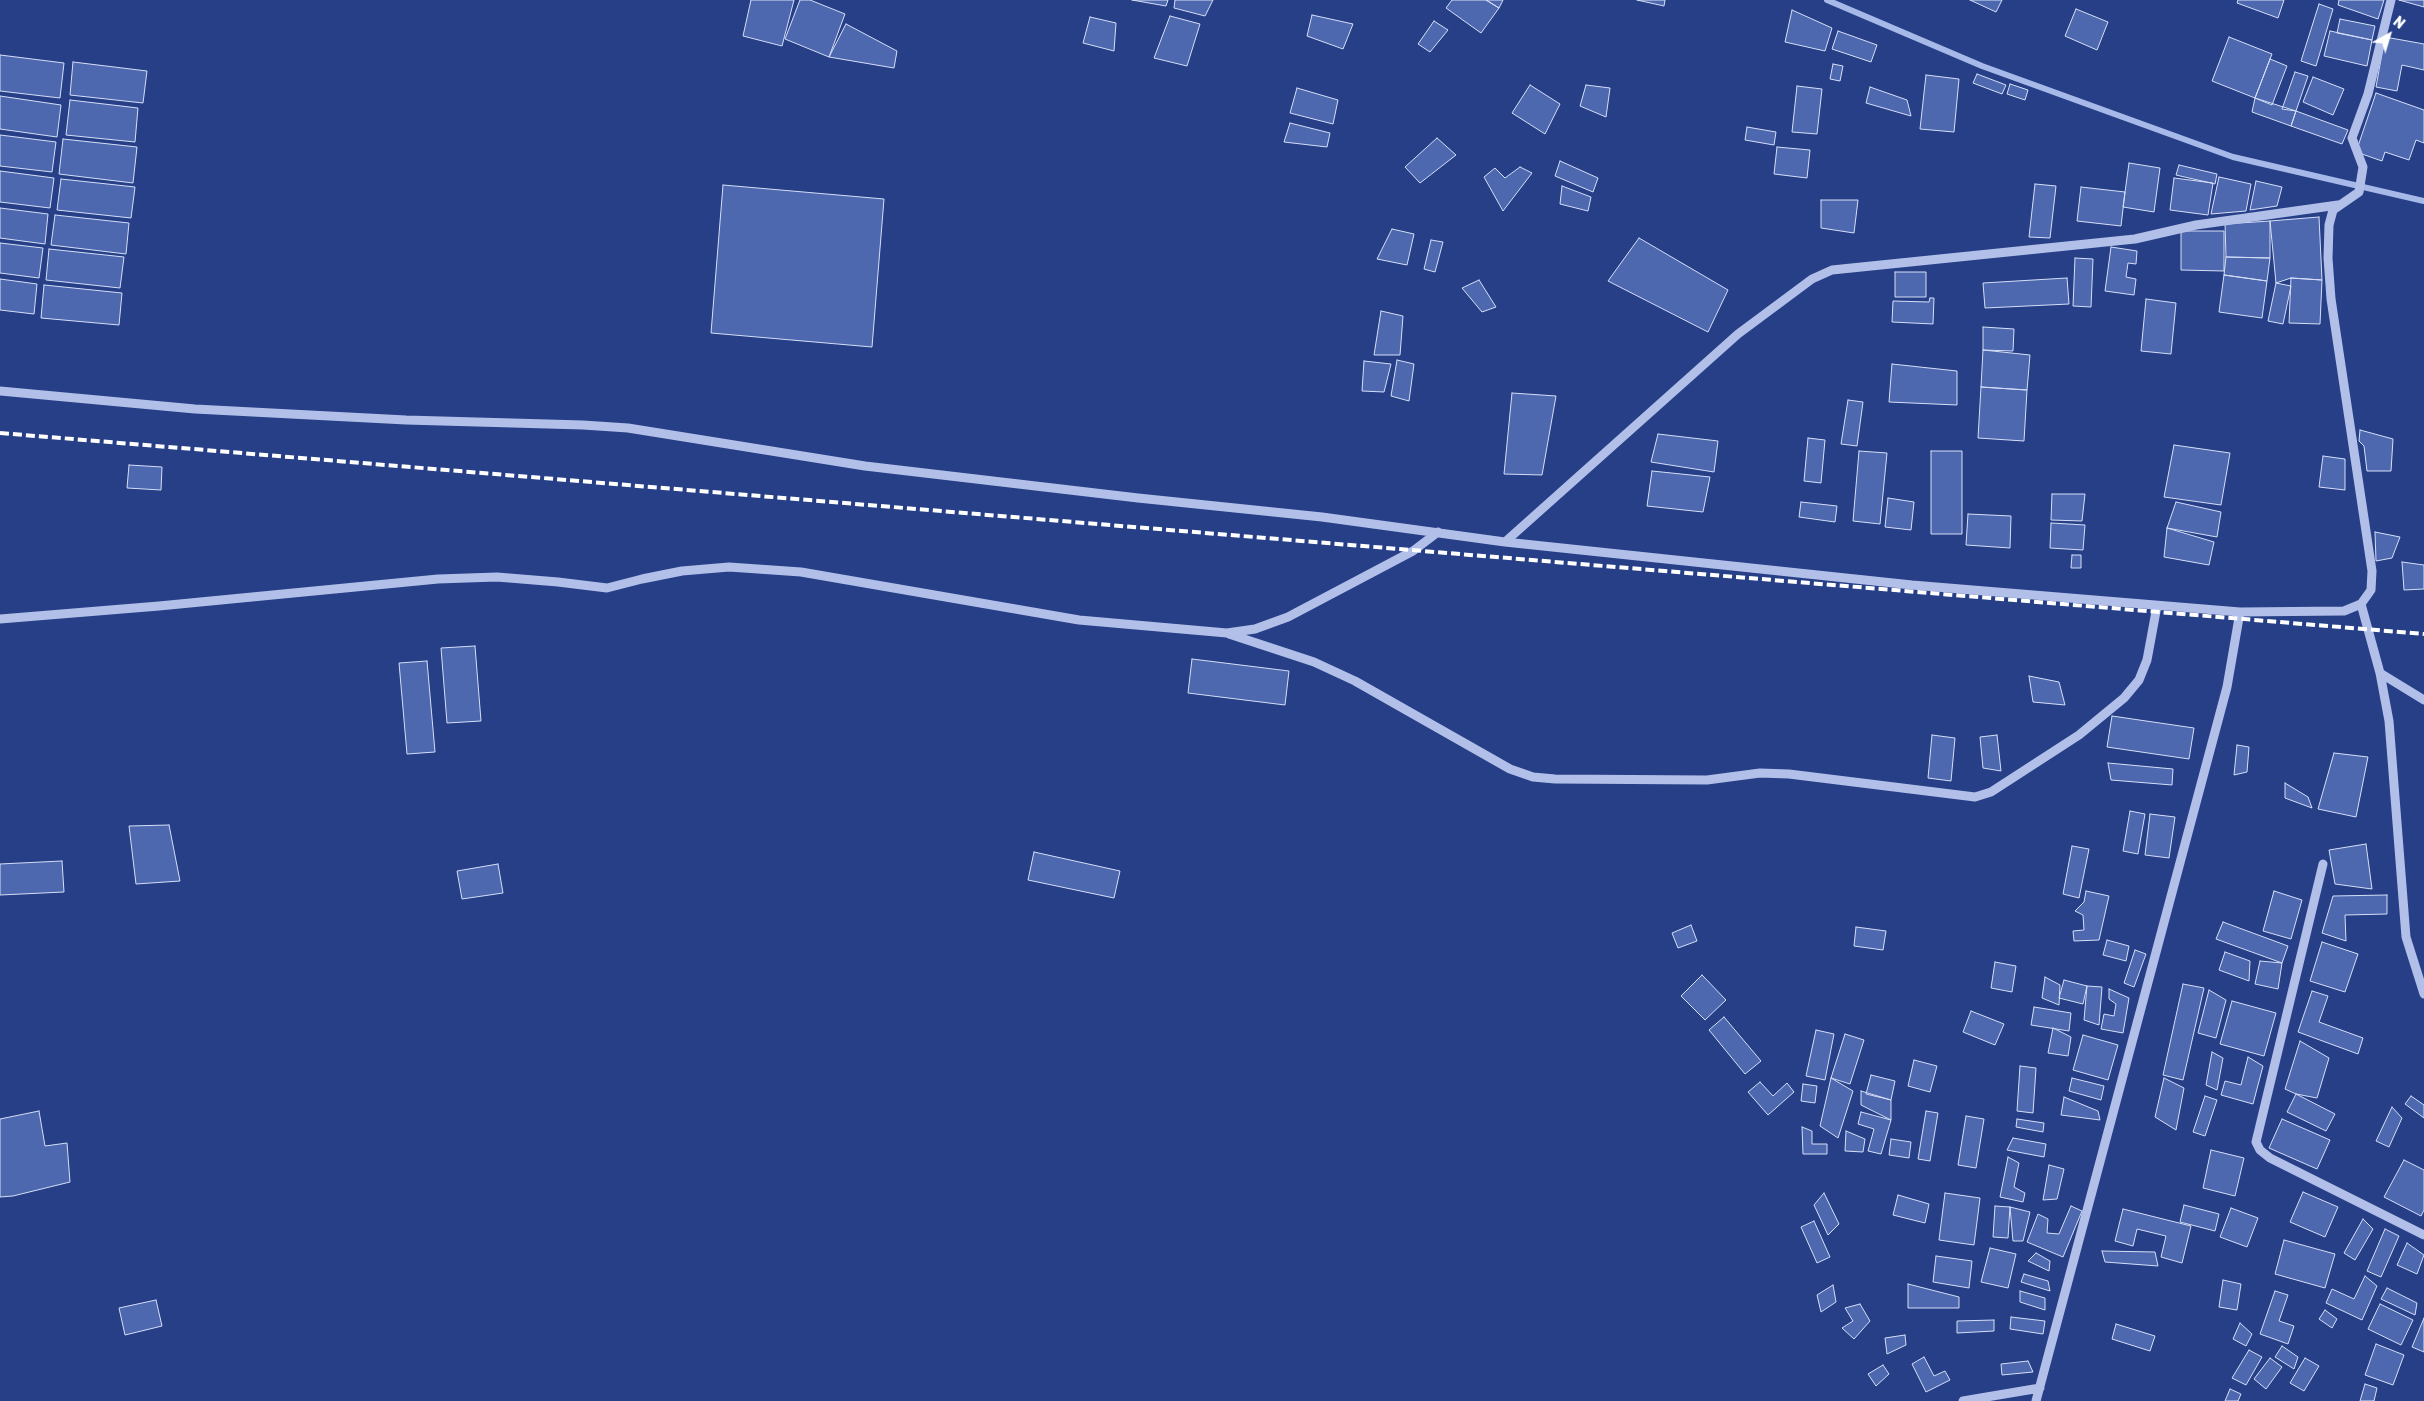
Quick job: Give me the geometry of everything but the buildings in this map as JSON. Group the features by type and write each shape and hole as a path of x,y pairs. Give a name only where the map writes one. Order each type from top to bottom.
{"street":[{"path":"0,392 196,409 406,420 628,428 865,466 1138,498 1322,516 1505,542 1912,585 2157,606 2240,612 2344,611 2361,604 2371,590 2372,571 2331,299 2328,258 2329,225 2333,210 2359,192 2363,168 2352,138 2368,94 2391,0"},
{"path":"1505,542 1738,334 1812,279 1832,270 2135,239 2196,225 2338,206"},
{"path":"0,618 158,606 438,580 497,577 607,588 642,578 682,571 729,567 801,572 1079,620 1227,633 1255,630 1288,616 1414,551 1438,532"},
{"path":"2361,604 2380,674 2389,721 2406,937 2424,994"},
{"path":"1227,633 1314,662 1355,681 1510,769 1533,777 1555,779 1707,780 1760,772 1975,797 1991,792 2078,735 2124,698 2139,680 2147,660 2157,606"},
{"path":"2036,1401 2227,687 2240,612"},
{"path":"2380,674 2424,700"},
{"path":"2323,864 2256,1142 2260,1150 2270,1158 2424,1234"},
{"path":"1964,1401 2040,1388"}],"waterway":[{"path":"1827,0 1982,66 2233,157 2424,201"}],"railway":[{"path":"0,433 2424,634"}]}
